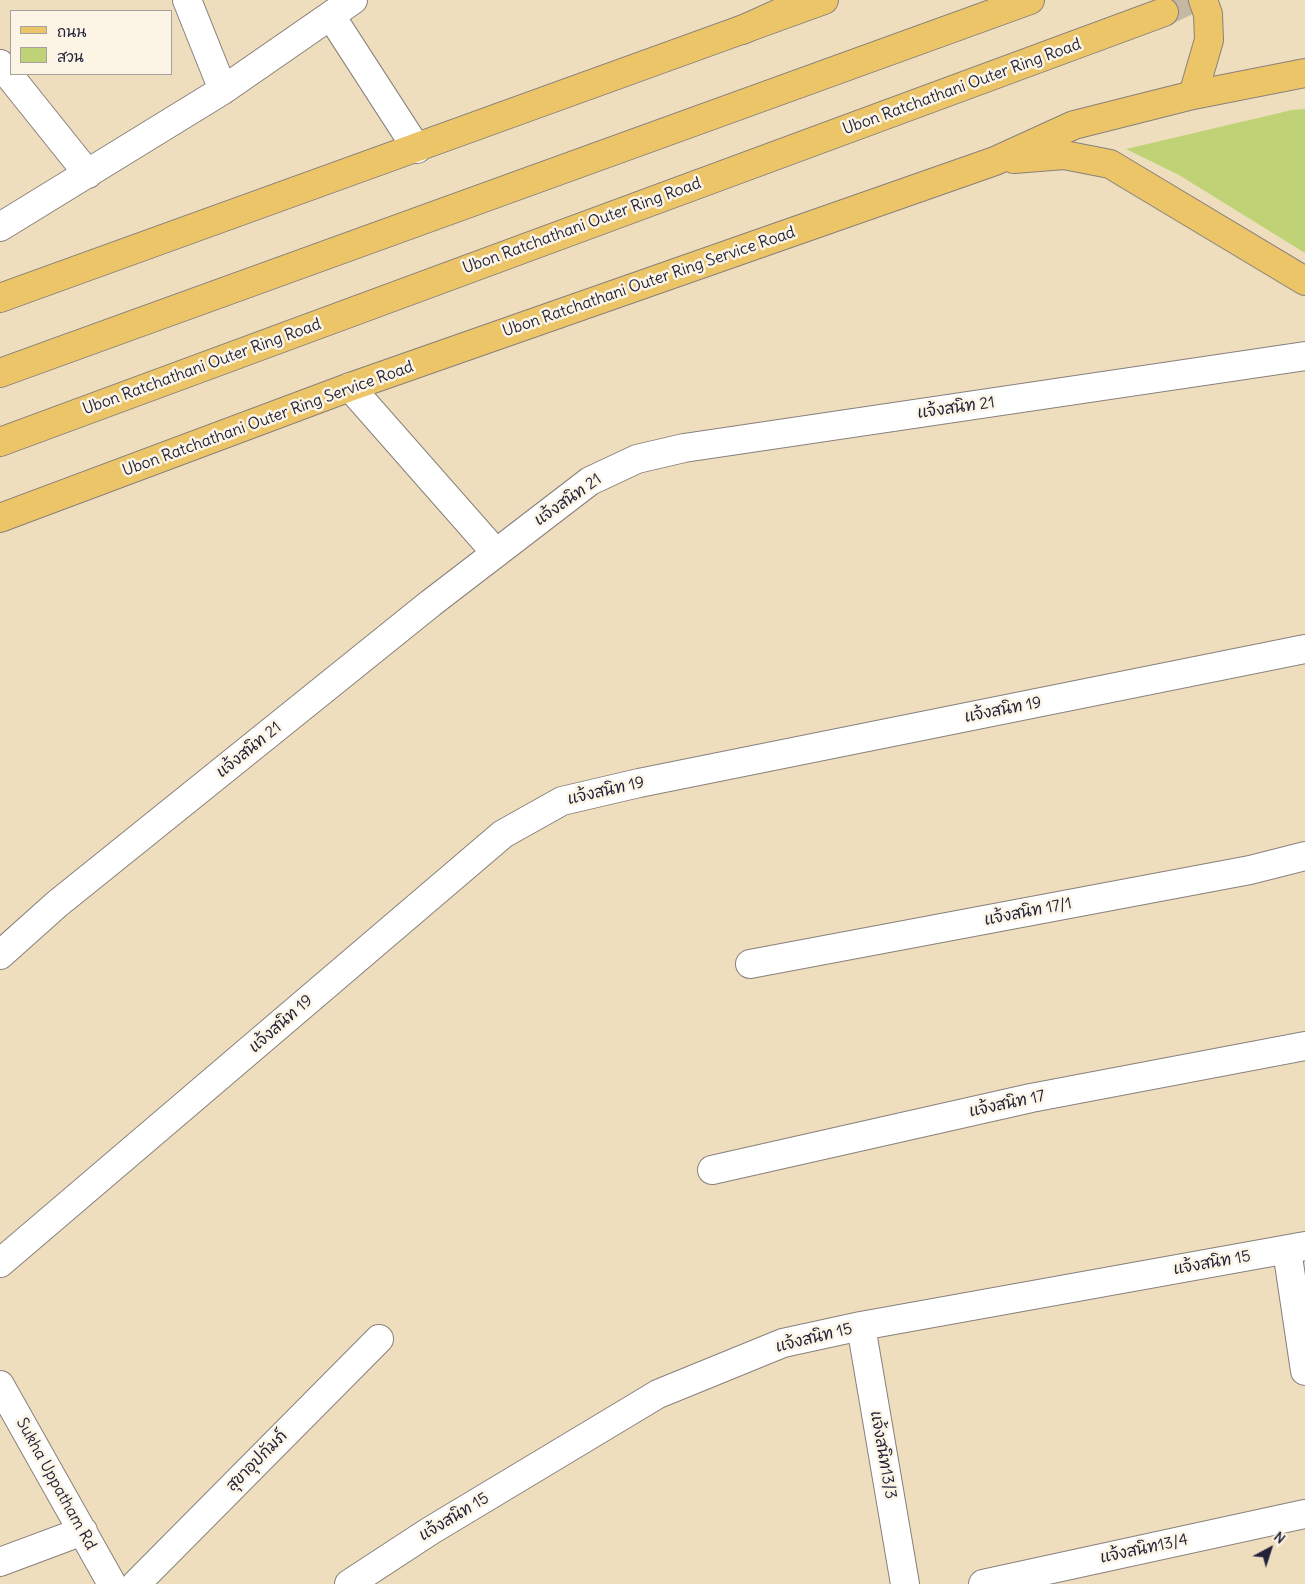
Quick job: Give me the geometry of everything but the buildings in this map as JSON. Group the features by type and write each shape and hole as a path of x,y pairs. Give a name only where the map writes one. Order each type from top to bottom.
{"main road":[{"path":"742,30 808,0"},
{"path":"0,298 417,149 824,0"},
{"path":"0,373 1030,0"},
{"path":"1193,95 1209,40 1208,14 1203,0"},
{"name":"Ubon Ratchathani Outer Ring Road","path":"0,442 1164,12"},
{"name":"Ubon Ratchathani Outer Ring Service Road","path":"0,518 350,387 995,161 1074,125 1193,95 1305,73"},
{"path":"995,161 1064,156 1110,164 1305,281"}],"street":[{"path":"187,0 223,90"},
{"path":"0,227 223,90 353,0"},
{"path":"331,16 417,149"},
{"path":"0,64 88,174"},
{"name":"แจ้งสนิท 21","path":"0,955 57,904 496,553 590,481 637,459 684,448 1305,356"},
{"path":"350,387 496,553"},
{"name":"แจ้งสนิท 19","path":"0,1263 503,834 562,801 639,783 1305,649"},
{"name":"แจ้งสนิท 17/1","path":"750,964 1250,870 1305,856"},
{"name":"แจ้งสนิท 17","path":"712,1170 1031,1098 1305,1046"},
{"path":"1296,1248 1305,1371"},
{"name":"แจ้งสนิท 15","path":"348,1584 430,1531 658,1394 784,1344 862,1326 1296,1248"},
{"name":"แจ้งสนิท13/3","path":"862,1326 905,1584"},
{"name":"สุขาอุปกัมภ์","path":"136,1584 379,1339"},
{"name":"Sukha Uppatham Rd","path":"0,1385 112,1584"},
{"name":"แจ้งสนิท13/4","path":"983,1584 1305,1514"},
{"path":"0,1562 83,1531"}],"green space":[{"path":"1305,109 1305,253 1179,175 1126,149 1292,110"}],"tunnel":[{"path":"1164,12 1190,0"}]}
